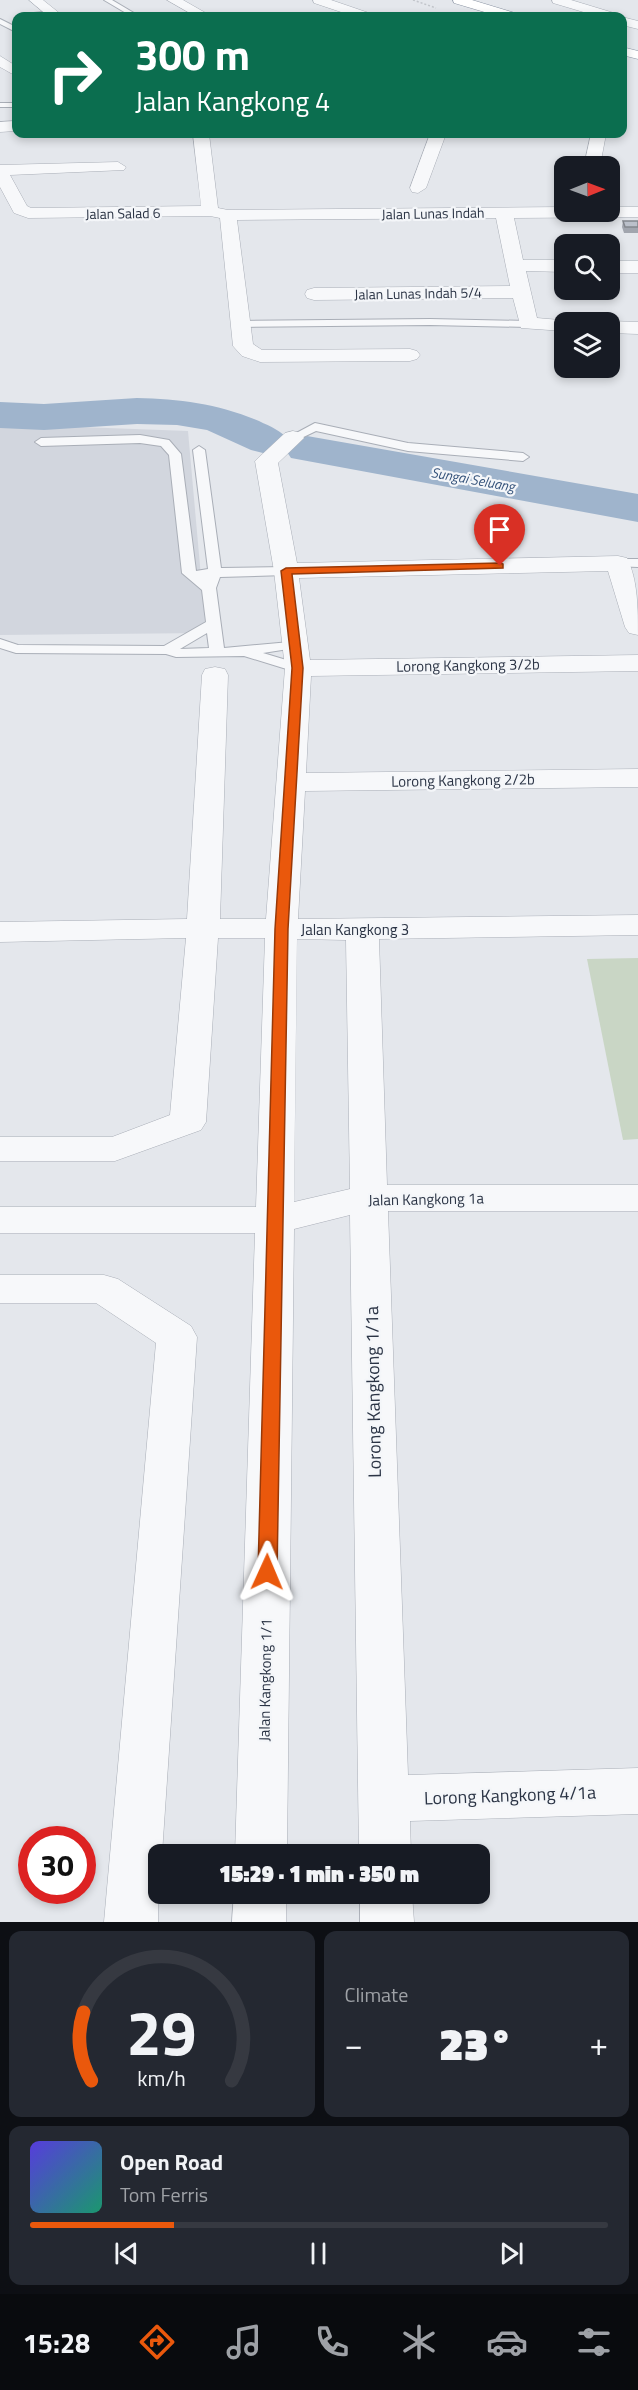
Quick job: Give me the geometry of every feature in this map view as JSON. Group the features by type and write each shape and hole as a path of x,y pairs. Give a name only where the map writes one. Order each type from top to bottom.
{"highway":[{"path":"459,0 497,12"},
{"path":"443,3 471,12"}],"street":[{"path":"35,0 49,12"},
{"path":"173,0 196,12"},
{"path":"319,0 353,12"},
{"path":"558,0 596,12"},
{"path":"0,60 11,75"},
{"path":"202,138 223,218 243,346 249,352 260,356 410,355"},
{"path":"418,188 437,138"},
{"path":"594,156 597,138"},
{"path":"0,170 118,167"},
{"name":"Jalan Salad 6","path":"0,170 20,209 36,214 223,218"},
{"name":"Jalan Lunas Indah","path":"620,212 638,212"},
{"name":"Jalan Lunas Indah","path":"223,218 505,219 554,215"},
{"path":"505,219 528,324 554,325"},
{"path":"515,265 554,266"},
{"path":"620,267 638,267"},
{"name":"Jalan Lunas Indah 5/4","path":"315,294 521,292"},
{"path":"620,327 638,328"},
{"name":"Jalan Kangkong 1/1","path":"261,1844 281,929 297,656 286,571 266,461 285,444"},
{"path":"286,571 628,563 638,627"},
{"name":"Lorong Kangkong 3/2b","path":"297,656 638,663"},
{"path":"0,1149 115,1149 188,1122 203,928 216,663"},
{"name":"Lorong Kangkong 2/2b","path":"289,782 638,778"},
{"name":"Jalan Kangkong 3","path":"0,932 203,928 362,930 638,925"},
{"name":"Lorong Kangkong 1/1a","path":"362,930 385,1844"},
{"name":"Jalan Kangkong 1a","path":"0,1220 275,1220 368,1198 638,1198"},
{"path":"0,1289 104,1289 177,1337 131,1922"},
{"name":"Lorong Kangkong 4/1a","path":"383,1799 638,1791"},
{"path":"260,1904 260,1922"},
{"path":"386,1904 387,1922"}],"lane":[{"path":"107,0 128,12"},
{"path":"241,324 430,322 528,324"},
{"path":"285,444 315,427 408,447 523,457"},
{"path":"41,442 140,439 165,443 174,454 189,573 209,588"},
{"path":"198,450 214,573 209,588 216,663"},
{"path":"189,573 286,571"},
{"path":"167,650 214,623"},
{"path":"0,643 16,649 167,650 216,663 242,652 297,656"},
{"path":"242,652 297,656"}],"shaded area":[{"path":"0,424 188,431 206,633 0,635"}],"green space":[{"path":"638,958 638,1139 623,1140 587,959"}],"building":[{"path":"623,221 638,221 638,227 625,227"}],"waterway":[{"name":"Sungai Seluang","path":"0,415 44,417 137,411 177,412 218,419 267,441"},
{"name":"Sungai Seluang","path":"307,449 638,508"}],"route":[{"path":"267,1572 281,929 298,668 286,571 500,566"}]}
